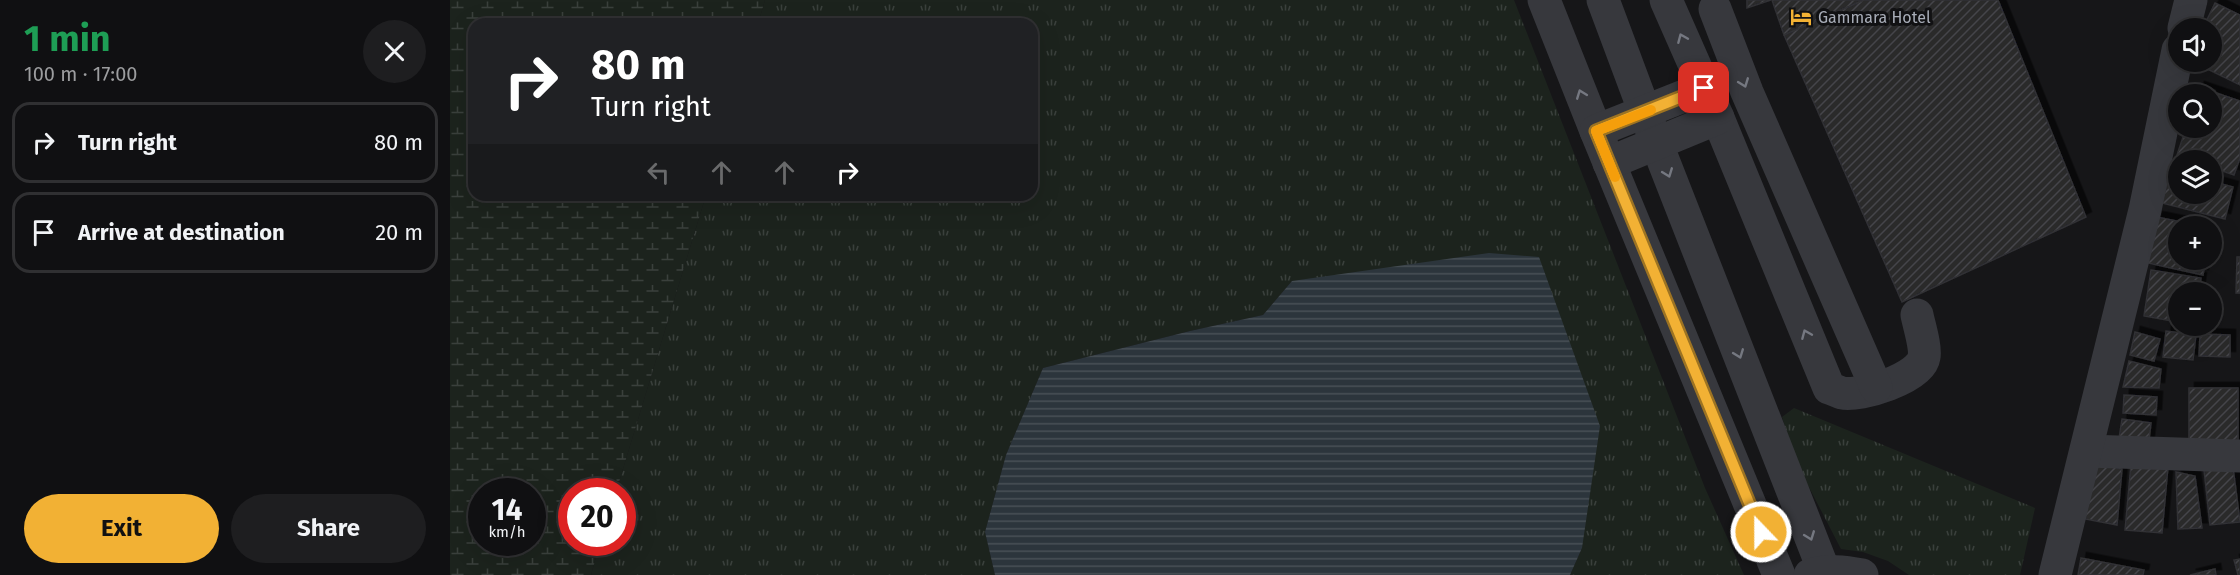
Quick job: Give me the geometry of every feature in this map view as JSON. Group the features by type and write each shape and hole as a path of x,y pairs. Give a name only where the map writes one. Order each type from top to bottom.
{"street":[{"path":"1544,0 1779,575"},
{"path":"1603,0 1817,573 1845,571 1862,575"},
{"path":"1666,0 1718,118 1829,388 1843,394 1876,387 1902,380 1918,369 1924,356 1917,315"},
{"path":"2186,18 2191,0"},
{"path":"1715,9 1747,92 1876,387"},
{"path":"2055,575 2145,210 2173,72"},
{"path":"1609,163 1650,127 1704,88"},
{"path":"1596,131 1718,118"},
{"path":"1776,261 1814,245"},
{"path":"2087,451 2240,456"}],"green space":[{"path":"450,0 765,0 760,18 468,18 468,201 704,201 620,478 558,478 558,556 596,556 591,575 450,575"},
{"path":"765,0 1514,0 1705,488 1744,575 1570,575 1582,548 1292,281 1263,315 1043,368 1006,455 985,532 995,575 591,575 596,556 636,556 636,478 620,478 704,201 1038,201 1038,18 760,18"},
{"path":"1794,408 2035,508 2020,575 1909,575 1888,561 1863,552 1841,549 1797,464 1782,417"}],"shaded area":[{"path":"1489,253 1539,257 1600,426 1582,548 1570,575 995,575 985,532 1006,455 1043,368 1263,315 1292,281"}],"building":[{"name":"Gammara Hotel","path":"1747,0 1771,0 1747,8"},
{"name":"Gammara Hotel","path":"1772,0 1864,0 1784,35"},
{"path":"1864,0 1998,0 2086,217 1902,302 1784,35"},
{"path":"2215,3 2240,15 2240,85 2213,72 2222,72 2222,18 2208,18"},
{"path":"2222,95 2240,101 2240,158 2234,175 2222,171 2222,150 2179,150 2183,138 2222,138"},
{"path":"2168,179 2168,204 2222,204 2222,184 2233,187 2225,219 2222,216 2213,216 2162,203"},
{"path":"2157,217 2168,219 2168,267 2148,263"},
{"path":"2237,257 2240,257 2240,293 2236,293"},
{"path":"2151,270 2201,278 2200,282 2168,282 2168,320 2144,316"},
{"path":"2180,270 2204,270 2203,275"},
{"path":"2166,331 2168,336 2196,336 2193,360 2163,357"},
{"path":"2135,332 2160,339 2154,361 2130,355"},
{"path":"2230,335 2230,357 2199,356 2200,336"},
{"path":"2129,361 2161,369 2159,388 2123,387"},
{"path":"2189,388 2238,388 2238,445 2189,445"},
{"path":"2124,395 2157,397 2156,415 2123,413"},
{"path":"2122,419 2151,423 2148,449 2118,445"},
{"path":"2095,462 2122,469 2117,525 2085,519"},
{"path":"2131,464 2168,467 2162,533 2125,530"},
{"path":"2233,467 2240,522 2210,525 2204,470"},
{"path":"2176,472 2195,476 2202,528 2178,529"},
{"path":"2081,558 2144,570 2143,575 2078,575"},
{"path":"2240,559 2240,575 2238,575 2234,560"},
{"path":"2215,569 2216,575 2190,575"}],"slow traffic":[{"path":"1615,177 1596,131 1651,110"}],"place":[{"name":"Gammara Hotel","path":"1801,17"}],"route":[{"path":"1704,88 1596,131 1761,532"}]}
